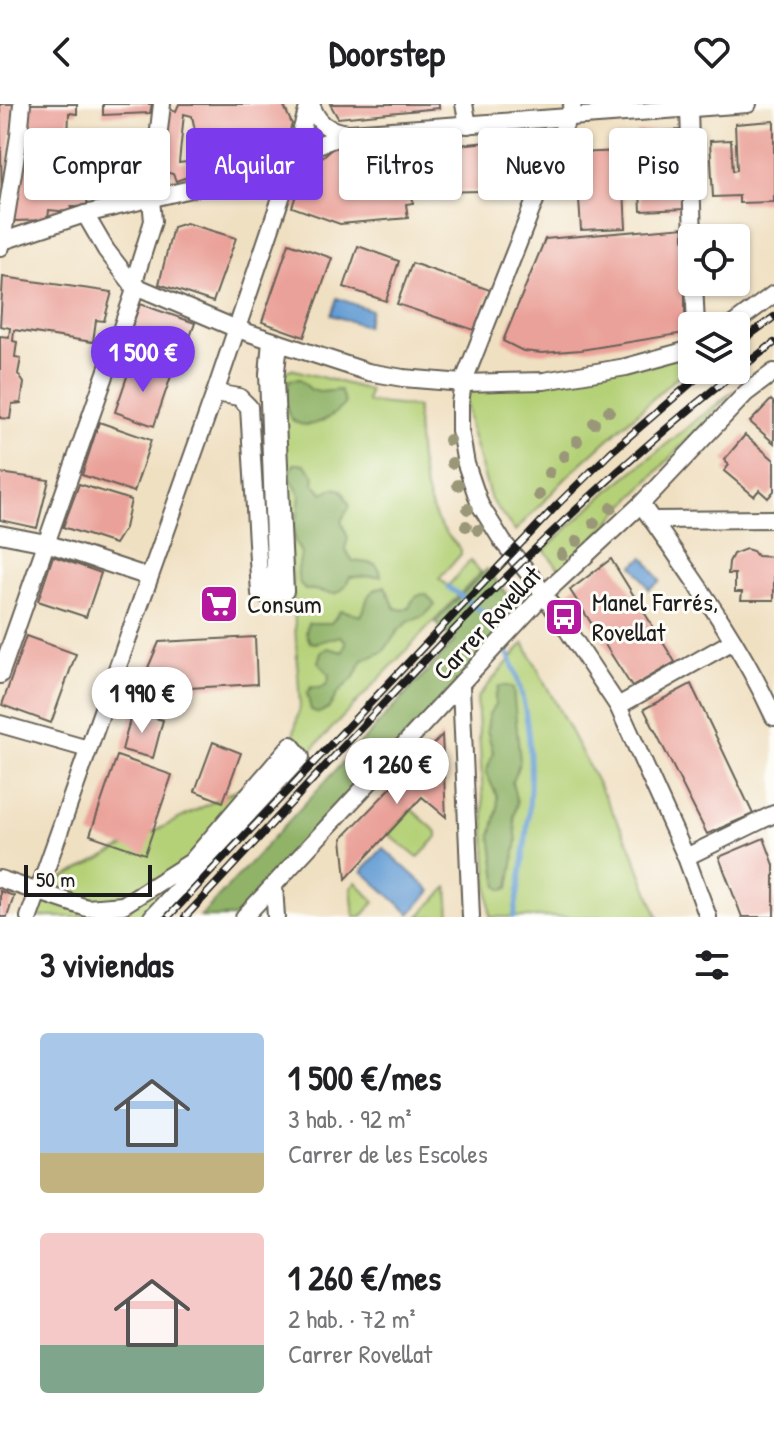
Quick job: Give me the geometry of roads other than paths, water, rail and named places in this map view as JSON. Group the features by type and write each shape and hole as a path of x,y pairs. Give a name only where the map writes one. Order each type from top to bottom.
{"street":[{"path":"22,104 1,244 85,214 147,200"},
{"path":"159,128 162,104"},
{"path":"464,104 468,125"},
{"path":"424,128 572,110 689,109 748,104"},
{"path":"305,107 321,124 339,132"},
{"path":"300,128 305,107"},
{"path":"689,109 693,224"},
{"path":"572,110 463,383 460,430 466,464 480,505 618,706 686,857 708,917"},
{"path":"0,675 134,293 133,285 153,221 151,200"},
{"path":"29,917 280,200"},
{"path":"85,214 106,250 133,285 237,329 368,372 463,383 544,381 626,367 678,353"},
{"path":"750,312 768,299"},
{"path":"272,341 279,551 271,484 268,374 272,341"},
{"path":"255,493 262,466 258,376 272,341"},
{"name":"Carrer Rovellat","path":"244,917 514,630 543,595 641,504 746,393 774,372"},
{"path":"215,393 239,397 249,407 260,594 268,594 263,504 271,484"},
{"path":"641,504 711,603 760,685 774,717"},
{"path":"652,520 774,519"},
{"path":"0,534 46,543 149,577"},
{"path":"618,706 733,641"},
{"path":"461,686 471,917"},
{"path":"0,724 88,749"},
{"path":"0,879 87,908 123,905 191,862 291,745 301,757 152,917"},
{"path":"686,857 774,814"},
{"path":"274,886 276,917"}],"water":[{"path":"337,298 371,310 366,326 331,315"},
{"path":"644,557 660,581 649,589 633,565"},
{"path":"383,848 431,891 410,914 362,871"}],"waterway":[{"path":"448,587 483,613 496,628 518,681 526,714 530,748 528,816 514,917"}],"railway":[{"path":"750,335 774,317"},
{"path":"185,917 395,691 540,544 615,474 774,343"},
{"path":"168,917 558,504 611,452 690,384"}],"place":[{"name":"Consum","path":"219,604"},
{"name":"Manel Farrés, Rovellat","path":"564,617"}]}
